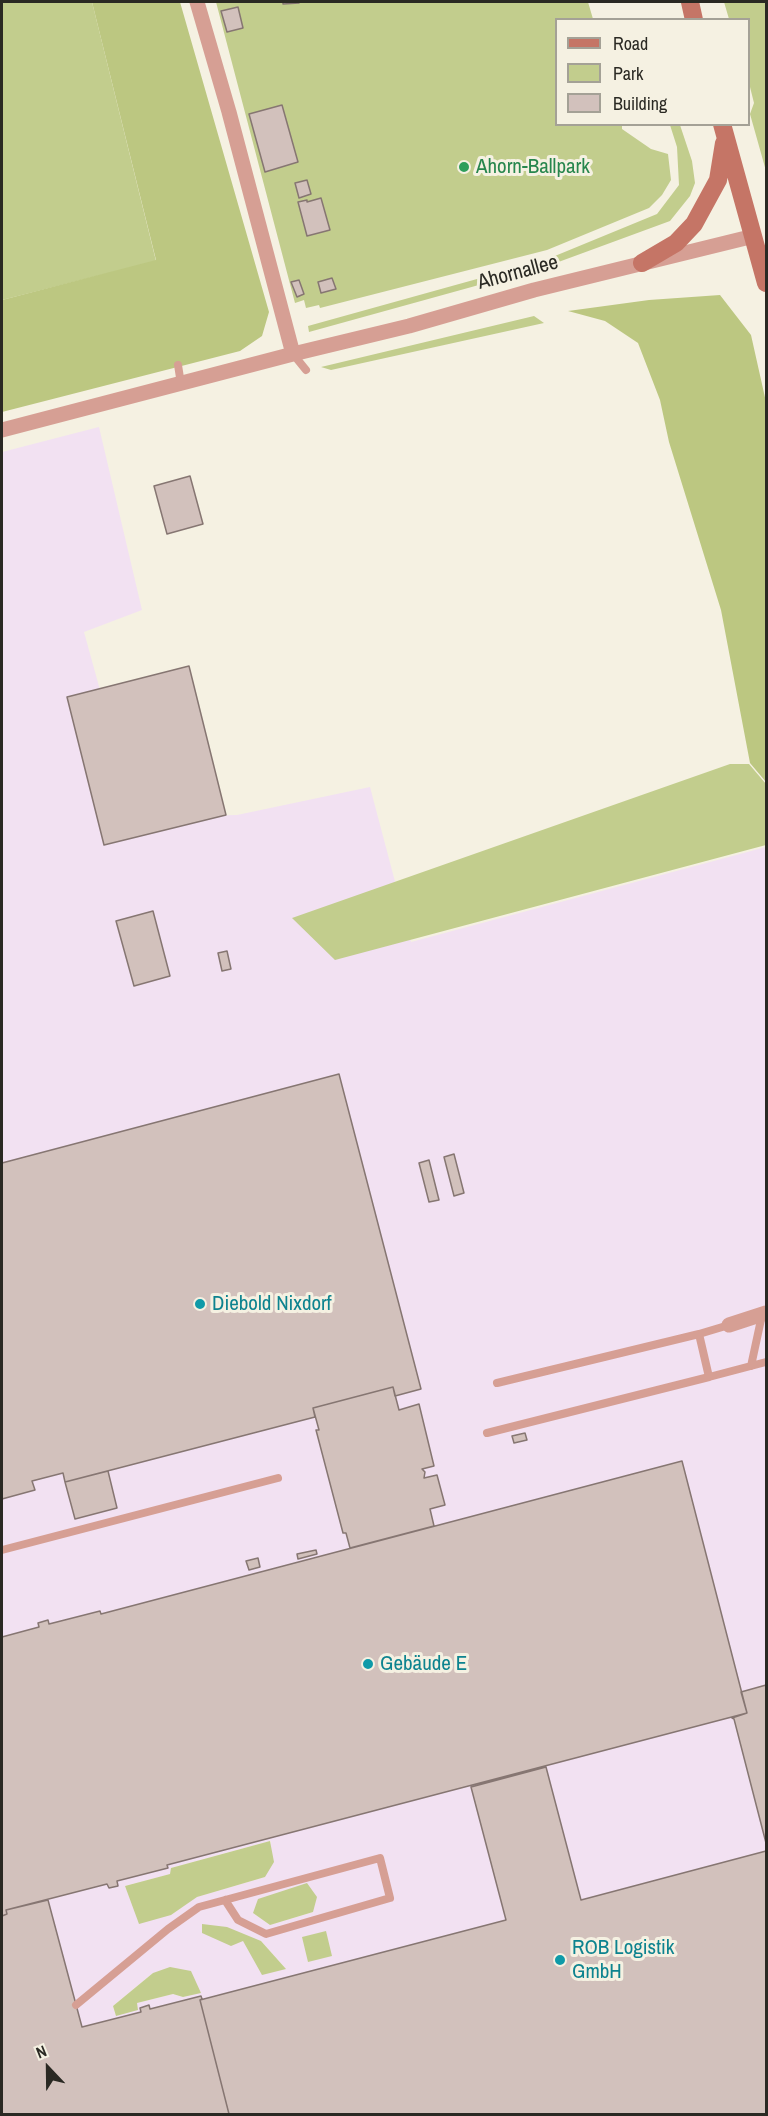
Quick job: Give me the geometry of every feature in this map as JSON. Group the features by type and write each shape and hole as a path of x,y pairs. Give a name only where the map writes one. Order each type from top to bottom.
{"main road":[{"path":"690,2 694,18"},
{"path":"723,130 766,283"},
{"path":"642,263 676,243 694,224 718,180 723,130"}],"street":[{"path":"196,2 229,112 293,354"},
{"name":"Ahornallee","path":"2,430 409,326 534,290 754,237"},
{"path":"729,1325 764,1314"}],"lane":[{"path":"293,354 306,370"},
{"path":"178,365 181,384"},
{"path":"751,1366 764,1314"},
{"path":"497,1383 729,1325"},
{"path":"699,1334 709,1377"},
{"path":"487,1433 766,1362"},
{"path":"2,1550 278,1478"},
{"path":"76,2005 199,1907 380,1858 390,1898 266,1934 238,1920 225,1900"}],"shaded area":[{"path":"99,427 142,610 84,632 135,817 237,815 370,787 411,942 766,847 766,2114 2,2114 2,452","holes":["271,1841 265,1877 196,1897 171,1915 125,1886 171,1874 171,1868","313,1912 270,1925 253,1913","243,1941 261,1941 286,1969","153,1973 201,1992 183,1997 173,1994 137,2003 116,2016 113,2006"]}],"green space":[{"path":"2,2 92,2 156,261 2,300"},
{"path":"92,2 180,2 269,312 262,336 240,351 2,412 2,300 156,260"},
{"name":"Ahorn-Ballpark","path":"216,2 588,2 593,18 555,18 555,126 622,126 622,129 651,149 668,154 671,180 662,195 649,208 547,250 320,308 319,305 306,308 304,300 295,303"},
{"path":"724,2 766,2 766,171 750,114 754,103 750,87 750,18 729,18"},
{"path":"670,126 680,126 692,161 695,183 690,196 670,221 553,264 550,258 657,214 679,185 677,147"},
{"path":"513,269 515,275 309,332 308,326"},
{"path":"720,295 751,335 766,402 766,782 750,763 721,610 669,442 660,400 638,343 605,321 568,311 649,300"},
{"path":"534,316 544,323 331,370 321,367"},
{"path":"730,764 749,764 766,784 766,845 335,960 292,918"},
{"path":"270,1841 274,1862 265,1877 197,1897 171,1915 139,1924 125,1886 170,1874 171,1868"},
{"path":"307,1883 317,1897 313,1912 270,1925 253,1913 258,1899"},
{"path":"202,1924 227,1927 261,1941 286,1969 262,1975 243,1941 231,1946 202,1933"},
{"path":"326,1931 332,1956 308,1962 302,1937"},
{"path":"170,1967 191,1971 201,1993 183,1997 173,1994 137,2003 138,2010 116,2016 113,2006 153,1973"}],"building":[{"path":"283,2 299,2 299,3 283,4"},
{"path":"238,7 243,28 227,32 221,11"},
{"path":"282,105 298,162 265,172 249,114"},
{"path":"307,180 311,194 299,198 295,183"},
{"path":"321,198 330,230 307,236 298,202"},
{"path":"332,278 336,289 321,293 318,282"},
{"path":"299,280 304,294 297,297 291,282"},
{"path":"190,476 203,524 167,534 154,486"},
{"path":"189,666 226,815 104,845 67,697"},
{"path":"153,911 170,976 134,986 116,921"},
{"path":"227,951 231,969 222,971 218,953"},
{"name":"Diebold Nixdorf","path":"339,1074 421,1389 395,1396 393,1387 313,1408 315,1417 65,1482 63,1473 32,1481 35,1490 2,1499 2,1163"},
{"path":"454,1154 464,1193 454,1196 444,1157"},
{"path":"429,1160 439,1200 429,1202 419,1163"},
{"path":"393,1387 399,1410 419,1404 434,1466 422,1469 425,1472 424,1478 437,1475 445,1505 430,1509 434,1526 350,1548 346,1533 343,1533 316,1430 319,1430 313,1408"},
{"path":"525,1433 527,1440 514,1443 512,1436"},
{"name":"Gebäude E","path":"682,1461 747,1713 167,1865 168,1868 117,1881 118,1886 109,1888 107,1884 6,1910 7,1914 2,1916 2,1637 39,1627 38,1623 48,1620 49,1624 100,1611 101,1614"},
{"path":"108,1471 117,1508 75,1519 65,1482"},
{"path":"316,1550 317,1554 298,1559 297,1554"},
{"path":"258,1558 260,1567 249,1570 246,1561"},
{"path":"766,1685 766,1843 732,1718 747,1713 741,1692"},
{"name":"ROB Logistik GmbH","path":"546,1767 581,1900 766,1851 766,2114 229,2114 200,2000 506,1920 471,1787"},
{"path":"48,1900 82,2027 141,2012 140,2008 149,2005 150,2009 201,1996 200,2000 229,2114 2,2114 2,1916 7,1914 6,1910"}],"place":[{"name":"Ahorn-Ballpark","path":"464,167"},
{"name":"Diebold Nixdorf","path":"200,1304"},
{"name":"Gebäude E","path":"368,1664"},
{"name":"ROB Logistik GmbH","path":"560,1960"}]}
